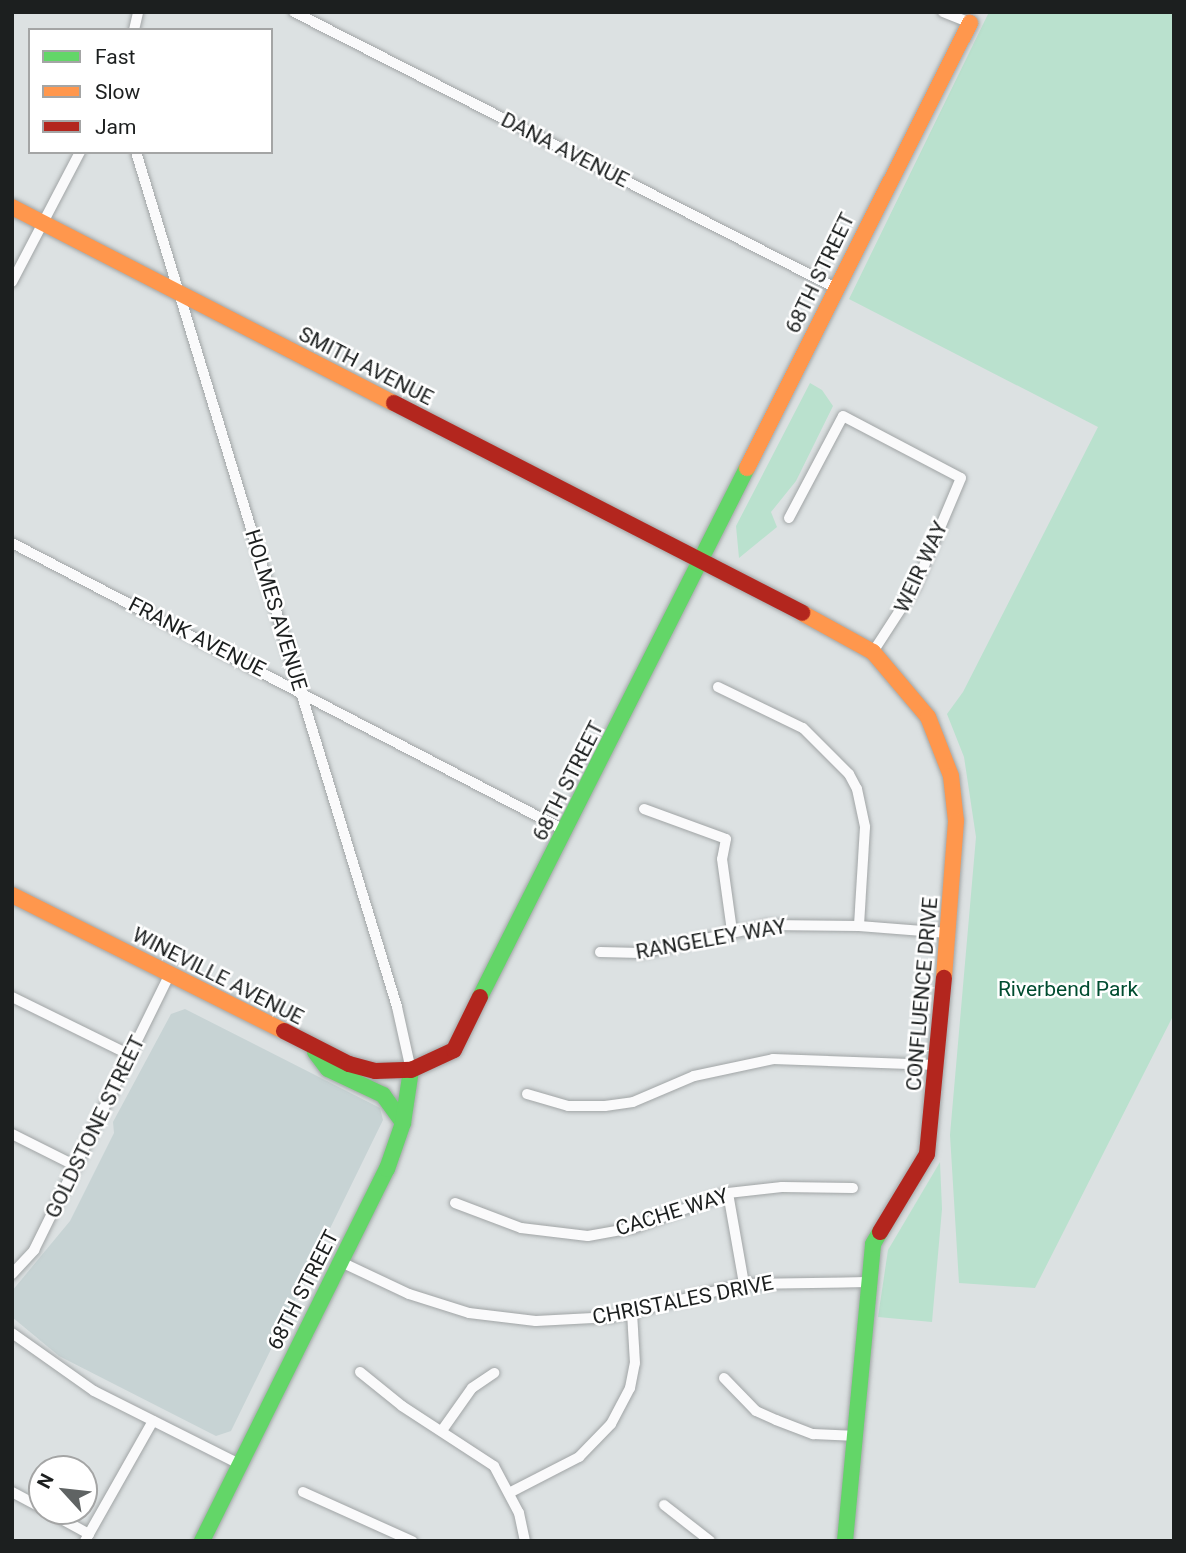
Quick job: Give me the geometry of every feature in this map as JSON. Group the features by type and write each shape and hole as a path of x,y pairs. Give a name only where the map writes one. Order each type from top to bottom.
{"street":[{"name":"DANA AVENUE","path":"294,12 836,288"},
{"path":"943,12 970,23"},
{"name":"68TH STREET","path":"202,1541 387,1169 403,1123 411,1070 443,1059 461,1040 970,23"},
{"path":"12,282 79,154"},
{"name":"HOLMES AVENUE","path":"137,154 176,293 302,691 411,1070"},
{"name":"SMITH AVENUE","path":"12,207 702,561"},
{"name":"WEIR WAY","path":"789,518 843,416 961,478 915,587 873,652"},
{"name":"FRANK AVENUE","path":"12,543 302,691 566,831"},
{"name":"CONFLUENCE DRIVE","path":"702,561 873,652 928,717 951,776 956,832 928,1154 882,1226 867,1282 857,1436 845,1541"},
{"path":"718,687 803,728 849,774 857,789 865,827 859,926"},
{"path":"644,809 726,839 722,859 732,930"},
{"name":"WINEVILLE AVENUE","path":"12,895 311,1048 360,1068 411,1070"},
{"name":"RANGELEY WAY","path":"600,952 641,953 732,930 805,924 948,933"},
{"name":"GOLDSTONE STREET","path":"12,1274 34,1250 170,974"},
{"path":"12,997 130,1055"},
{"path":"311,1048 328,1069 383,1095 403,1123"},
{"path":"527,1094 568,1106 605,1106 633,1102 694,1076 773,1059 936,1065"},
{"path":"12,1134 76,1166"},
{"name":"CACHE WAY","path":"455,1203 521,1228 588,1236 633,1228 727,1193 782,1187 853,1188"},
{"path":"727,1193 744,1284"},
{"name":"CHRISTALES DRIVE","path":"341,1262 409,1294 469,1313 536,1321 632,1313 744,1284 867,1282"},
{"path":"509,1493 579,1457 611,1424 632,1376 632,1313"},
{"path":"12,1333 94,1391 239,1464"},
{"path":"360,1372 402,1406 443,1429 494,1466 509,1493 525,1541"},
{"path":"443,1429 472,1388 494,1373"},
{"path":"724,1378 756,1411 776,1420 813,1434 857,1436"},
{"path":"69,1525 87,1537 153,1421"},
{"path":"12,1492 28,1501"},
{"path":"303,1492 412,1541"},
{"path":"664,1505 710,1541"}],"shaded area":[{"path":"185,1009 380,1108 383,1120 231,1431 216,1436 59,1356 12,1317 12,1291 70,1221 114,1133 113,1122 171,1014"}],"green space":[{"name":"Riverbend Park","path":"989,12 1174,12 1174,1014 1035,1288 959,1283 950,1135 976,837 964,757 947,714 963,692 1098,427 849,299"},
{"path":"810,383 822,390 833,406 796,481 771,512 777,527 739,558 736,526"},
{"path":"940,1162 942,1209 932,1322 878,1317 888,1250"}],"traffic: fast":[{"path":"480,997 747,468"},
{"path":"315,1052 328,1069 383,1095 403,1123"},
{"path":"202,1541 387,1169 403,1123 411,1070"},
{"path":"845,1541 873,1244 880,1232"}],"traffic: slow":[{"path":"747,468 970,23"},
{"path":"12,207 394,403"},
{"path":"802,613 873,652 928,717 951,776 956,821 944,978"},
{"path":"12,895 284,1031"}],"traffic: jam":[{"path":"394,403 802,613"},
{"path":"880,1232 927,1154 944,978"},
{"path":"284,1031 349,1064 375,1071 411,1070 454,1050 480,997"}]}
